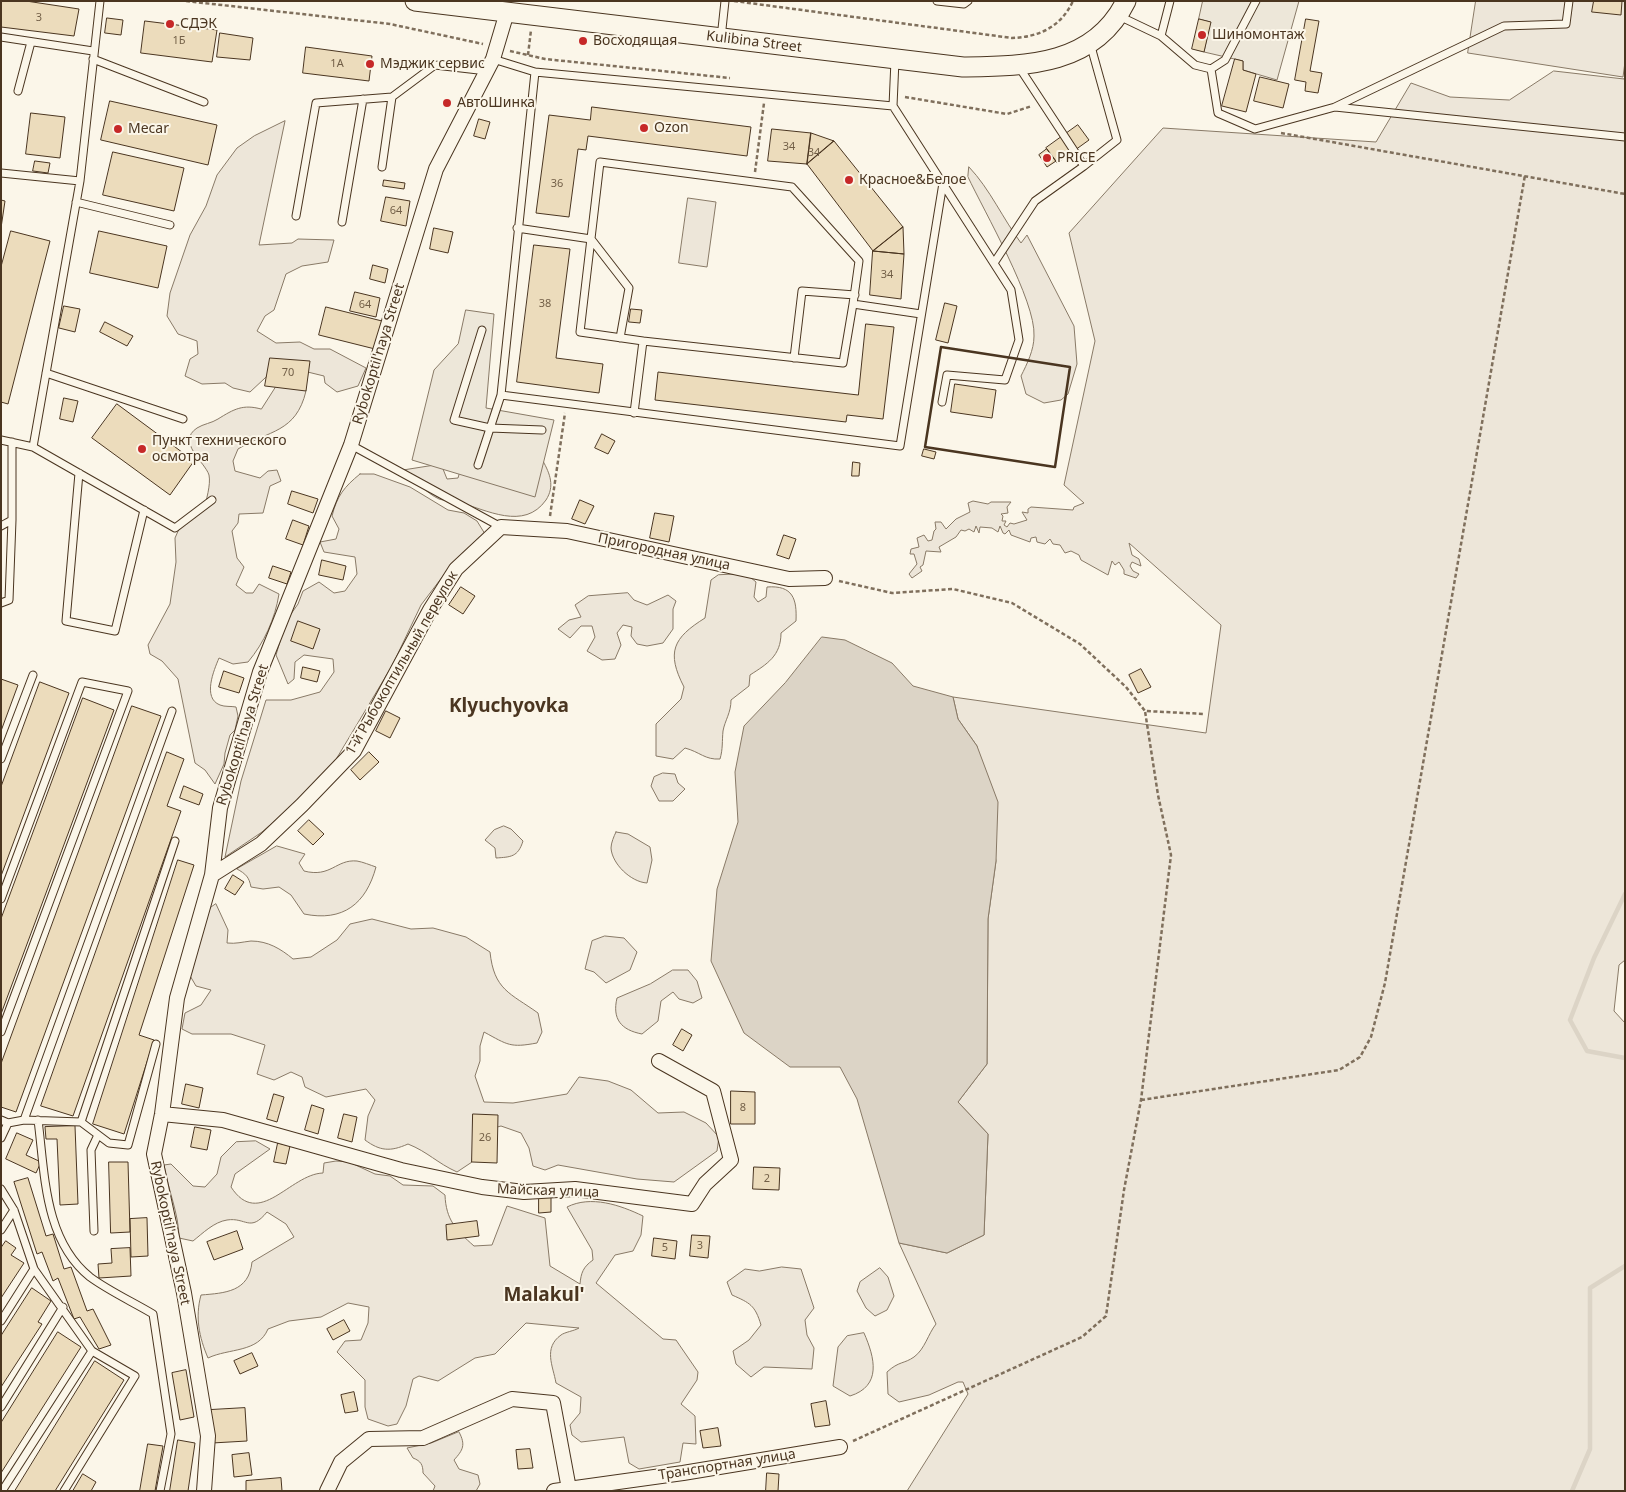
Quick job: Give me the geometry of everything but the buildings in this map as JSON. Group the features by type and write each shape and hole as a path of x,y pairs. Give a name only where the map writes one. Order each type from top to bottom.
{"main road":[{"name":"Kulibina Street","path":"415,1 963,67 1018,66 1059,59 1090,43 1122,8"}],"street":[{"name":"Rybokoptil'naya Street","path":"204,1491 208,1436 184,1293 154,1154 162,1114 177,998 212,875 220,808 260,672 351,445 436,169 492,59 507,12"},
{"name":"Пригородная улица","path":"501,527 566,531 789,580 826,578"},
{"name":"1-й Рыбокоптильный переулок","path":"212,875 261,844 354,751 430,610 456,569 501,527"},
{"name":"Майская улица","path":"162,1114 223,1120 401,1170 482,1187 524,1192 575,1190 692,1204 705,1184 731,1160 713,1091 659,1061"},
{"path":"327,1491 342,1462 369,1439 423,1438 512,1399 553,1403 569,1489"},
{"name":"Транспортная улица","path":"554,1491 840,1447"}],"lane":[{"path":"33,447 80,181 100,1"},
{"path":"721,38 725,1"},
{"path":"937,1 964,4 968,1"},
{"path":"1161,36 1170,1"},
{"path":"1122,8 1161,36 1194,65 1211,69 1225,60 1256,1"},
{"path":"1211,69 1218,113 1255,129 1335,107 1504,26 1566,24 1569,1"},
{"path":"1,37 94,51"},
{"path":"18,91 31,42"},
{"path":"994,263 1035,201 1117,140 1090,43"},
{"path":"296,216 316,103 392,97 434,65 492,59 535,72 893,106"},
{"path":"896,59 893,106 1011,290 1020,340 1005,380 947,374 942,402"},
{"path":"93,60 204,102"},
{"path":"1018,66 1084,166"},
{"path":"478,465 501,395 517,228 535,72"},
{"path":"382,167 392,97"},
{"path":"342,222 363,99"},
{"path":"1335,107 1625,137"},
{"path":"600,162 792,187 859,261 843,363 643,341 580,332 591,240 600,162"},
{"path":"1,173 80,181"},
{"path":"501,395 900,446 943,183"},
{"path":"76,202 170,225"},
{"path":"517,228 591,240 629,288 620,338"},
{"path":"794,358 802,290 854,295"},
{"path":"853,304 921,314"},
{"path":"482,330 454,420 490,428 542,430"},
{"path":"634,413 643,341"},
{"path":"46,373 183,419"},
{"path":"1,440 33,447 175,528 212,500"},
{"path":"1,603 9,600 12,442"},
{"path":"351,445 501,527"},
{"path":"79,473 66,621 115,631 144,510"},
{"path":"1,526 12,520"},
{"path":"1,759 33,675"},
{"path":"1,899 82,682 128,691 1,1032"},
{"path":"24,1120 172,711"},
{"path":"81,1122 175,842"},
{"path":"1,1138 5,1122 38,1120 81,1122 109,1143 128,1145 156,1044"},
{"path":"38,1120 52,1217 70,1254 90,1276 153,1314 172,1434 160,1491"},
{"path":"94,1231 91,1150 98,1135"},
{"path":"1,1189 14,1210 34,1269 92,1351 135,1376 64,1491"},
{"path":"1,1230 14,1210"},
{"path":"1,1321 34,1269"},
{"path":"1,1407 63,1308"},
{"path":"2,1491 92,1351"}],"path":[{"path":"186,1 390,24 492,59 545,59 739,79"},
{"path":"733,1 1012,38 1032,37 1052,26 1068,14 1074,1"},
{"path":"754,181 765,94"},
{"path":"894,95 1007,114 1042,102"},
{"path":"1255,129 1625,194"},
{"path":"1141,1100 1339,1070 1360,1057 1372,1037 1385,983 1525,175"},
{"path":"548,530 566,404"},
{"path":"826,578 892,593 954,589 1012,603 1080,644 1126,687 1145,711 1158,795 1171,855 1141,1100 1124,1190 1106,1316 1082,1337 840,1447"},
{"path":"1145,711 1205,714"}],"shaded area":[{"path":"1203,1 1299,1 1277,80 1243,70 1243,61 1204,52 1210,22 1199,19"},
{"path":"1476,1 1625,1 1625,62 1623,77 1468,53"},
{"path":"1554,71 1624,79 1625,76 1625,960 1619,965 1614,1011 1625,1023 1625,1491 907,1491 968,1394 963,1382 958,1382 929,1395 899,1402 888,1394 887,1372 918,1354 936,1324 899,1243 947,1253 984,1235 988,1134 958,1102 987,1064 988,919 996,861 977,746 958,719 953,697 1206,733 1221,625 1129,543 1132,555 1139,559 1141,566 1132,562 1130,566 1133,571 1139,574 1136,578 1124,574 1124,570 1119,562 1115,565 1112,561 1108,575 1081,560 1079,555 1071,551 1065,553 1060,545 1053,544 1050,539 1045,544 1037,542 1036,537 1031,538 1030,542 1011,535 1009,530 1005,534 1003,533 1000,526 998,532 992,528 980,527 979,533 976,526 974,532 969,529 961,530 956,537 939,547 941,552 926,551 923,565 920,567 922,571 912,578 909,574 917,564 914,554 910,554 911,549 919,547 917,538 924,535 928,541 932,540 936,529 935,522 941,522 946,529 956,519 970,512 968,503 973,501 988,504 991,502 1011,502 1007,507 1008,513 1001,514 1003,516 1002,521 1006,521 1004,525 1007,527 1010,523 1014,524 1027,520 1022,512 1028,513 1028,509 1031,507 1073,510 1074,507 1084,503 1064,485 1095,341 1069,233 1163,128 1376,142 1411,83 1450,97 1509,100"},
{"path":"285,121 259,245 292,243 298,239 334,240 328,262 302,266 286,274 274,310 265,316 257,331 276,343 300,342 314,349 330,349 366,368 358,386 337,392 325,383 324,376 279,365 250,392 233,388 225,383 202,384 185,376 190,359 198,354 197,341 178,334 167,316 170,293 190,235 206,206 217,175 237,148 254,136"},
{"path":"969,167 977,176 1021,243 1027,235 1074,326 1077,364 1068,394 1061,400 1044,403 1026,394 1021,376 1028,362 1034,336 1027,301 1008,256 968,177"},
{"path":"688,198 716,202 707,267 679,263"},
{"path":"466,310 494,314 486,408 554,420 535,497 412,460 434,370 458,344"},
{"path":"281,379 300,379 306,391 296,415 280,429 238,449 233,461 235,471 260,478 268,471 277,470 281,481 270,486 263,513 239,514 238,523 232,531 237,558 244,567 236,585 246,593 253,593 259,584 279,594 268,630 248,662 233,664 219,658 215,669 210,690 212,696 220,705 236,707 238,716 235,730 230,735 224,764 215,784 205,770 195,763 178,679 162,661 150,654 148,645 170,604 176,562 175,538 183,520 204,510 208,492 209,475 191,446 189,439 191,434 197,428 239,408 261,409"},
{"path":"543,461 548,471 551,485 549,495 537,509 527,515 516,516 505,516 458,502 439,499 425,490 403,470 441,464 447,479 458,478 460,471"},
{"path":"360,474 374,474 410,487 448,510 464,513 477,521 485,534 449,568 421,605 392,666 335,761 299,800 262,832 225,857 241,781 266,700 291,700 320,692 334,672 333,659 304,655 295,662 294,679 288,684 276,655 286,621 298,604 303,591 319,582 334,593 345,591 357,574 355,557 324,552 320,542 336,539 339,529 332,516 336,503 345,488"},
{"path":"736,574 750,577 756,582 754,597 758,602 766,597 767,587 783,588 788,591 792,595 796,606 796,621 781,633 779,648 772,658 750,675 749,686 731,700 723,731 720,759 706,757 685,748 673,759 656,756 656,724 681,699 684,687 675,664 674,655 676,647 686,632 705,618 711,580 718,575"},
{"path":"628,593 634,600 647,605 668,595 676,601 673,609 673,629 663,643 647,646 637,644 631,636 632,627 623,625 617,633 621,645 615,659 602,660 587,651 595,637 592,626 581,626 570,638 558,629 569,620 581,617 575,605 588,596"},
{"path":"822,637 845,640 892,663 913,686 953,697 958,719 977,746 998,802 996,861 988,919 987,1064 958,1102 988,1134 984,1235 947,1253 899,1243 857,1099 840,1067 790,1067 744,1033 711,961 717,889 738,822 735,772 744,726 785,683"},
{"path":"663,773 675,774 678,783 685,789 673,801 659,801 651,786 654,777"},
{"path":"504,826 511,829 523,841 519,850 513,855 496,858 495,848 485,840 494,830"},
{"path":"616,832 628,834 650,847 652,860 647,883 629,876 615,860 611,848"},
{"path":"277,846 305,854 299,863 304,871 321,872 350,861 359,861 376,867 366,891 351,907 330,915 304,914 291,895 279,887 263,889 251,887 247,876 237,869"},
{"path":"216,904 228,930 227,943 263,942 279,949 293,959 311,957 337,940 350,924 372,919 411,929 433,928 466,937 490,952 495,975 500,983 512,995 538,1013 542,1032 537,1043 515,1045 504,1043 484,1032 480,1046 480,1061 475,1076 484,1102 513,1103 567,1094 579,1077 608,1081 631,1090 658,1113 684,1112 706,1123 719,1137 717,1151 674,1182 637,1179 558,1165 545,1170 533,1166 529,1148 521,1133 501,1126 483,1131 472,1162 457,1172 408,1144 390,1149 380,1148 365,1140 368,1116 375,1100 366,1089 326,1097 305,1087 302,1077 291,1072 274,1080 257,1074 265,1045 231,1034 192,1034 182,1029 185,1013 201,1005 211,990 196,986 189,974 210,908"},
{"path":"605,936 624,938 637,952 630,970 606,983 594,972 585,969 592,941"},
{"path":"673,970 688,970 697,981 702,998 693,1003 679,999 673,992 661,1001 658,1021 642,1034 629,1030 624,1026 617,1018 617,998 650,984"},
{"path":"256,1141 270,1149 235,1174 231,1187 242,1199 253,1203 264,1202 311,1176 323,1173 324,1163 336,1161 349,1162 375,1174 390,1176 403,1185 433,1186 445,1195 447,1211 453,1224 474,1246 492,1245 507,1206 545,1218 550,1266 580,1284 583,1270 593,1260 592,1250 567,1207 576,1203 605,1203 625,1208 643,1216 641,1235 633,1251 615,1255 596,1283 663,1339 676,1340 698,1372 697,1380 681,1404 695,1416 696,1444 683,1443 680,1462 639,1469 629,1463 624,1437 581,1442 572,1435 570,1425 580,1413 581,1397 556,1383 551,1351 555,1340 561,1335 579,1328 526,1323 495,1354 475,1358 438,1381 419,1376 413,1379 406,1406 397,1424 388,1426 368,1419 365,1407 365,1380 337,1352 345,1341 361,1340 368,1323 369,1307 348,1303 321,1317 289,1321 268,1329 263,1337 250,1346 208,1358 202,1342 198,1319 201,1295 227,1292 241,1285 250,1272 252,1262 294,1237 286,1224 267,1212 256,1222 252,1223 239,1220 222,1221 209,1228 193,1241 179,1238 179,1229 164,1165 171,1164 193,1186 205,1187 217,1174 221,1157 236,1142"},
{"path":"782,1267 801,1269 814,1308 805,1320 807,1335 814,1348 812,1369 764,1367 751,1377 736,1364 733,1351 749,1340 761,1325 754,1309 748,1303 732,1295 727,1282 745,1269 759,1271"},
{"path":"880,1268 888,1277 894,1296 887,1310 875,1316 866,1308 857,1291 860,1282"},
{"path":"864,1333 871,1352 873,1370 867,1385 850,1396 833,1386 838,1347 847,1336"},
{"path":"459,1432 463,1444 460,1453 454,1460 459,1469 478,1475 480,1484 476,1491 433,1491 435,1486 423,1473 421,1464 413,1458 407,1448 431,1443"}],"waterway":[{"path":"1625,894 1594,958 1570,1020 1587,1051 1625,1058"},
{"path":"1572,1491 1590,1449 1590,1288 1625,1266"}],"wall":[{"path":"941,347 1070,367 1055,467 925,447 941,347"}],"place":[{"name":"СДЭК","path":"170,24"},
{"name":"Шиномонтаж","path":"1202,35"},
{"name":"Восходящая","path":"583,41"},
{"name":"Мэджик сервис","path":"370,64"},
{"name":"АвтоШинка","path":"447,103"},
{"name":"Ozon","path":"644,128"},
{"name":"Mecar","path":"118,129"},
{"name":"PRICE","path":"1047,158"},
{"name":"Красное&Белое","path":"849,180"},
{"name":"Пункт технического осмотра","path":"142,449"}],"district":[{"name":"Klyuchyovka","path":"509,707"},
{"name":"Malakul'","path":"544,1296"}]}
